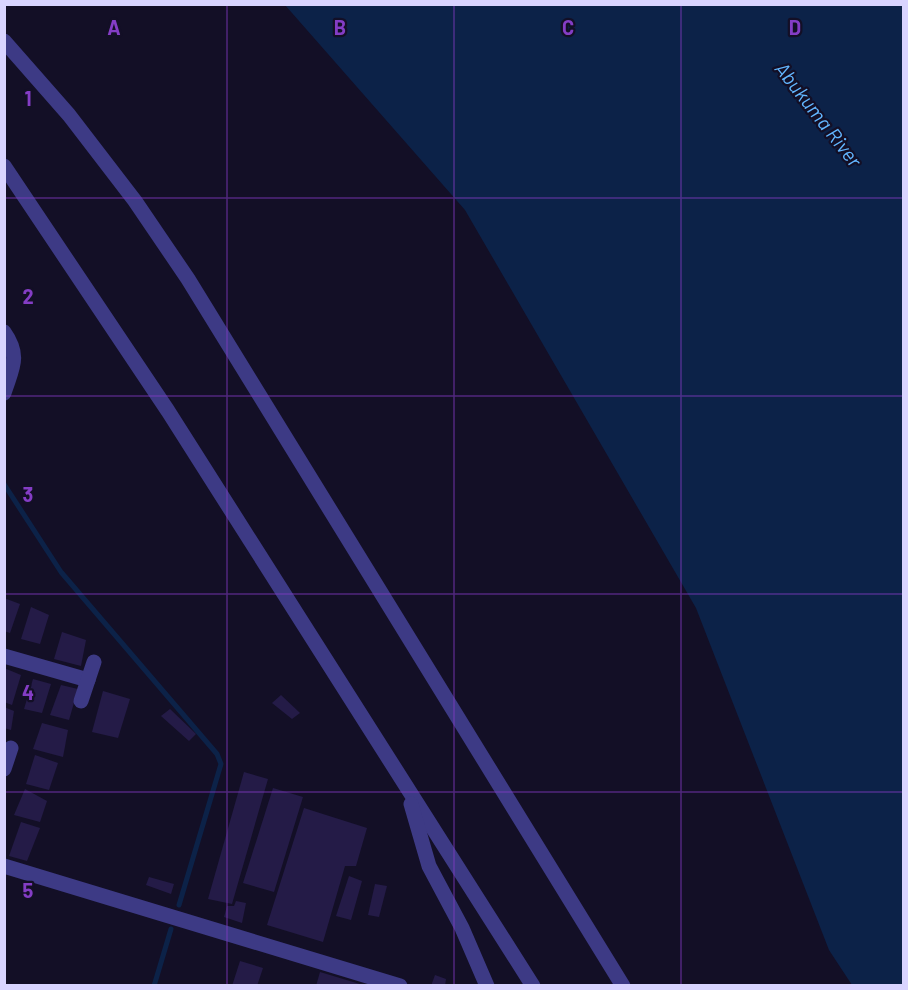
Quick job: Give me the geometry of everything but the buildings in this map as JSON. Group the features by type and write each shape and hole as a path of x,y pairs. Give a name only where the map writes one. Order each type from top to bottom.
{"street":[{"path":"4,41 69,115 135,201 188,279 280,425 491,775 623,986"},
{"path":"4,166 168,411 532,986"},
{"path":"4,332 12,342 16,357 4,393"},
{"path":"4,656 88,680"},
{"path":"81,701 94,662"},
{"path":"4,769 11,748"},
{"path":"407,788 429,866 462,928 487,986"},
{"path":"4,866 399,986"}],"water":[{"name":"Abukuma River","path":"285,5 903,5 903,985 852,985 829,950 696,608 465,210"}],"waterway":[{"path":"4,484 61,572 217,754 221,764 179,905"},
{"path":"154,986 171,929"}]}
